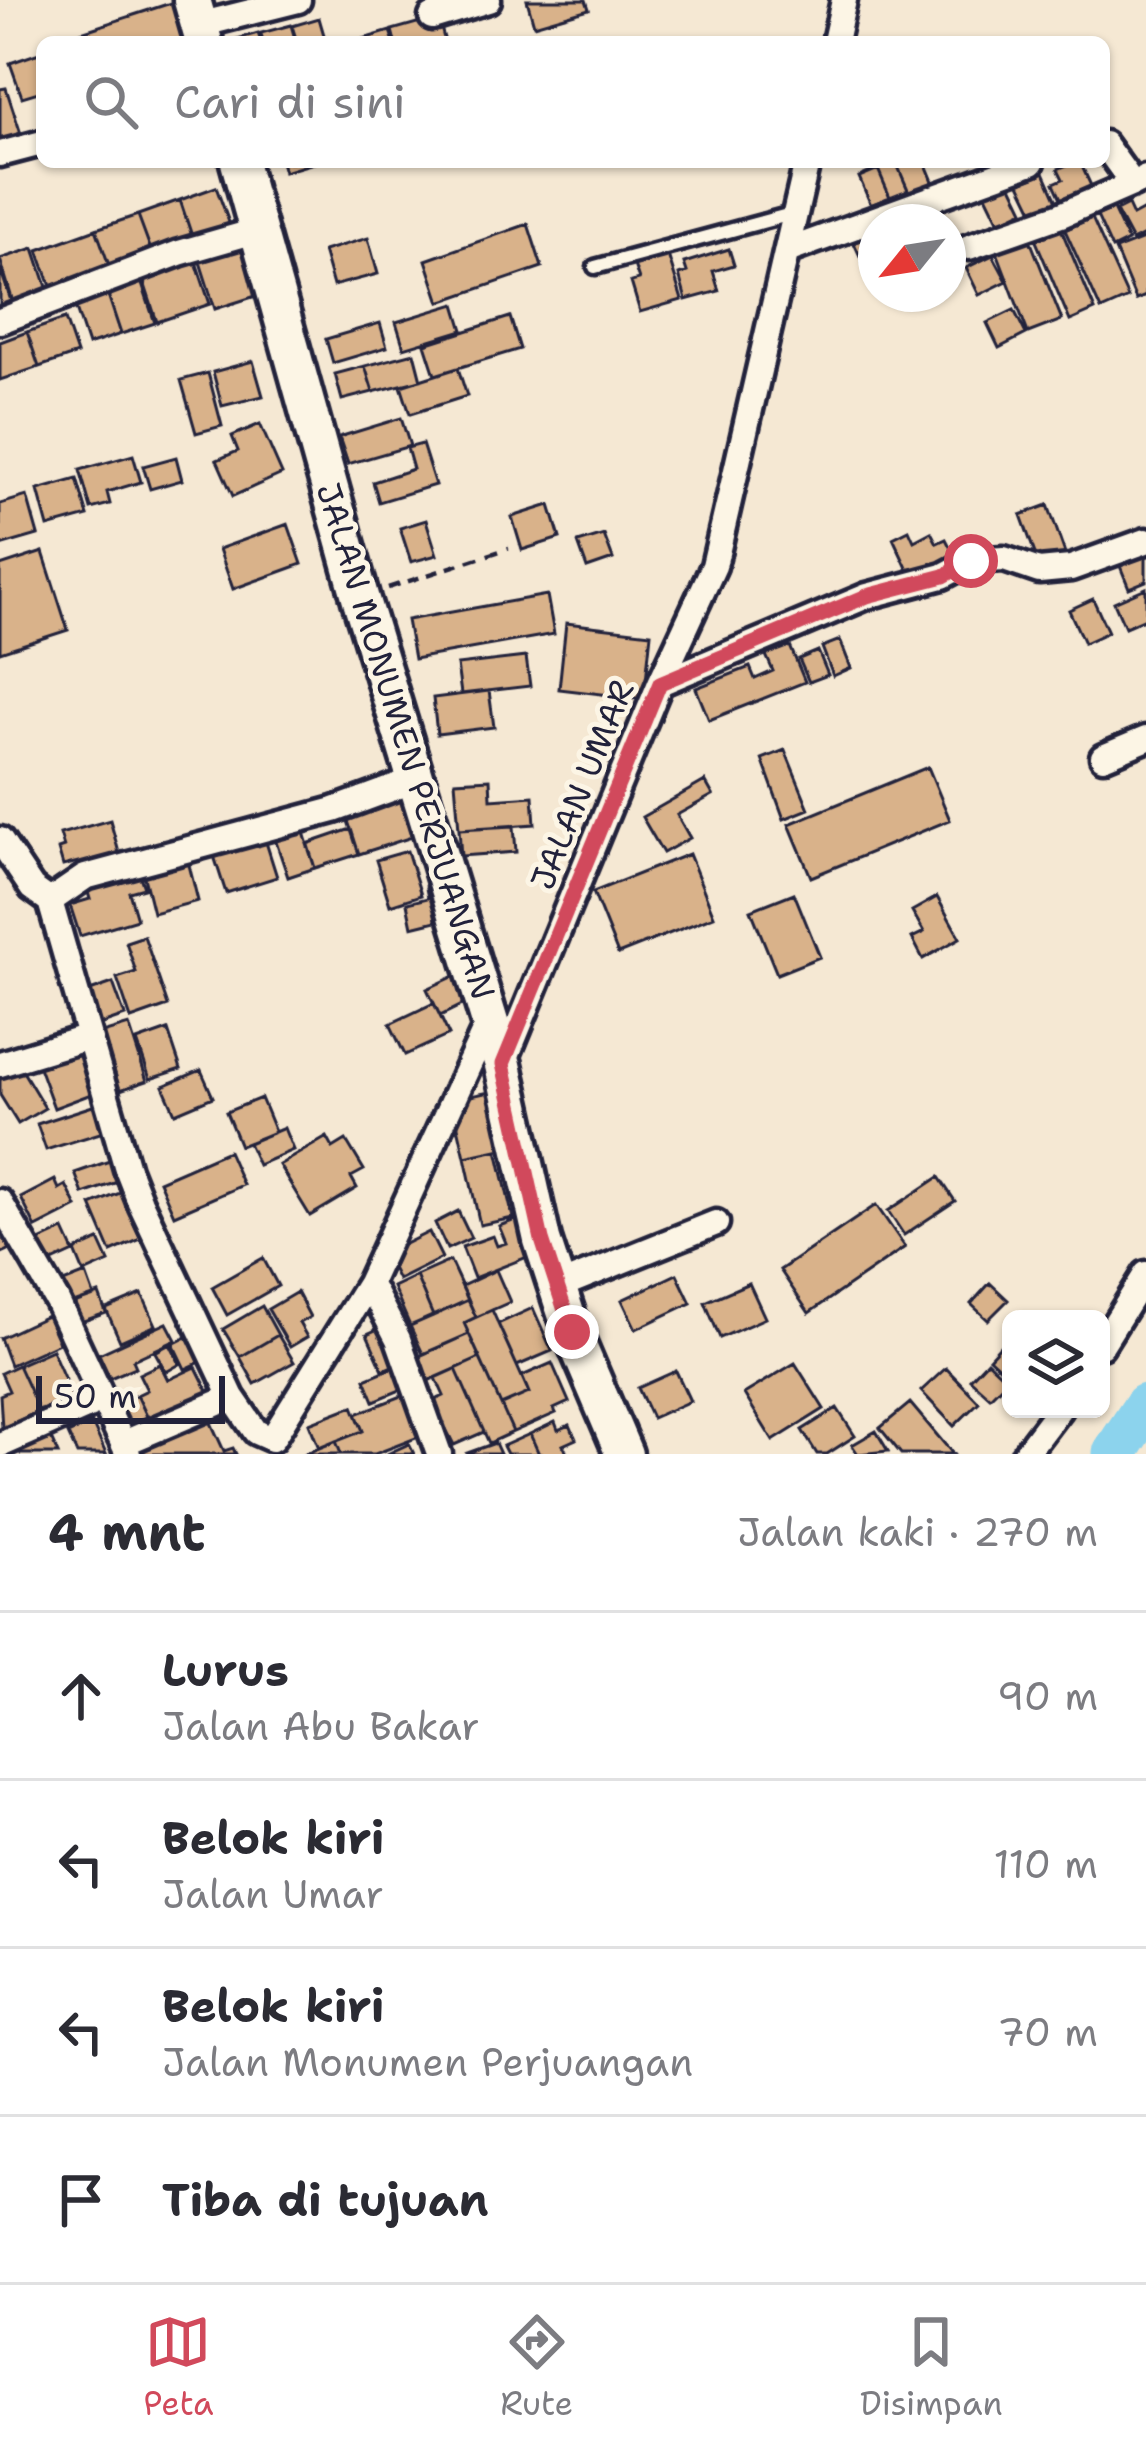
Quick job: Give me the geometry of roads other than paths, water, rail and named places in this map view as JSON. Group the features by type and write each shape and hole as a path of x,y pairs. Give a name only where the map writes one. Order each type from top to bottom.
{"street":[{"path":"199,22 298,0"},
{"path":"432,16 488,0"},
{"path":"836,36 844,0"},
{"path":"0,154 36,145"},
{"path":"969,247 1140,181 1110,150"},
{"name":"JALAN MONUMEN PERJUANGAN","path":"241,168 361,599 503,1064 542,1240 572,1332 624,1454"},
{"name":"JALAN UMAR","path":"503,1064 660,683 714,566 806,168"},
{"path":"788,251 1016,168"},
{"path":"0,321 179,253 260,230"},
{"path":"660,683 867,596 944,576 971,561 987,557 1039,571 1071,568 1146,542"},
{"path":"1103,757 1146,739"},
{"path":"50,901 85,877 334,810 418,778"},
{"path":"0,840 32,888 50,901 127,1168 194,1322 232,1396 268,1446 369,1283 489,1021"},
{"path":"0,1064 88,1037"},
{"path":"0,1202 57,1300 126,1449 232,1396"},
{"path":"557,1286 716,1223"},
{"path":"1110,1332 1146,1274"},
{"path":"369,1283 398,1339 439,1454"},
{"path":"0,1445 102,1400"},
{"path":"1025,1454 1052,1418"}],"lane":[{"path":"595,267 796,213"}],"waterway":[{"path":"1115,1453 1146,1406"}]}
